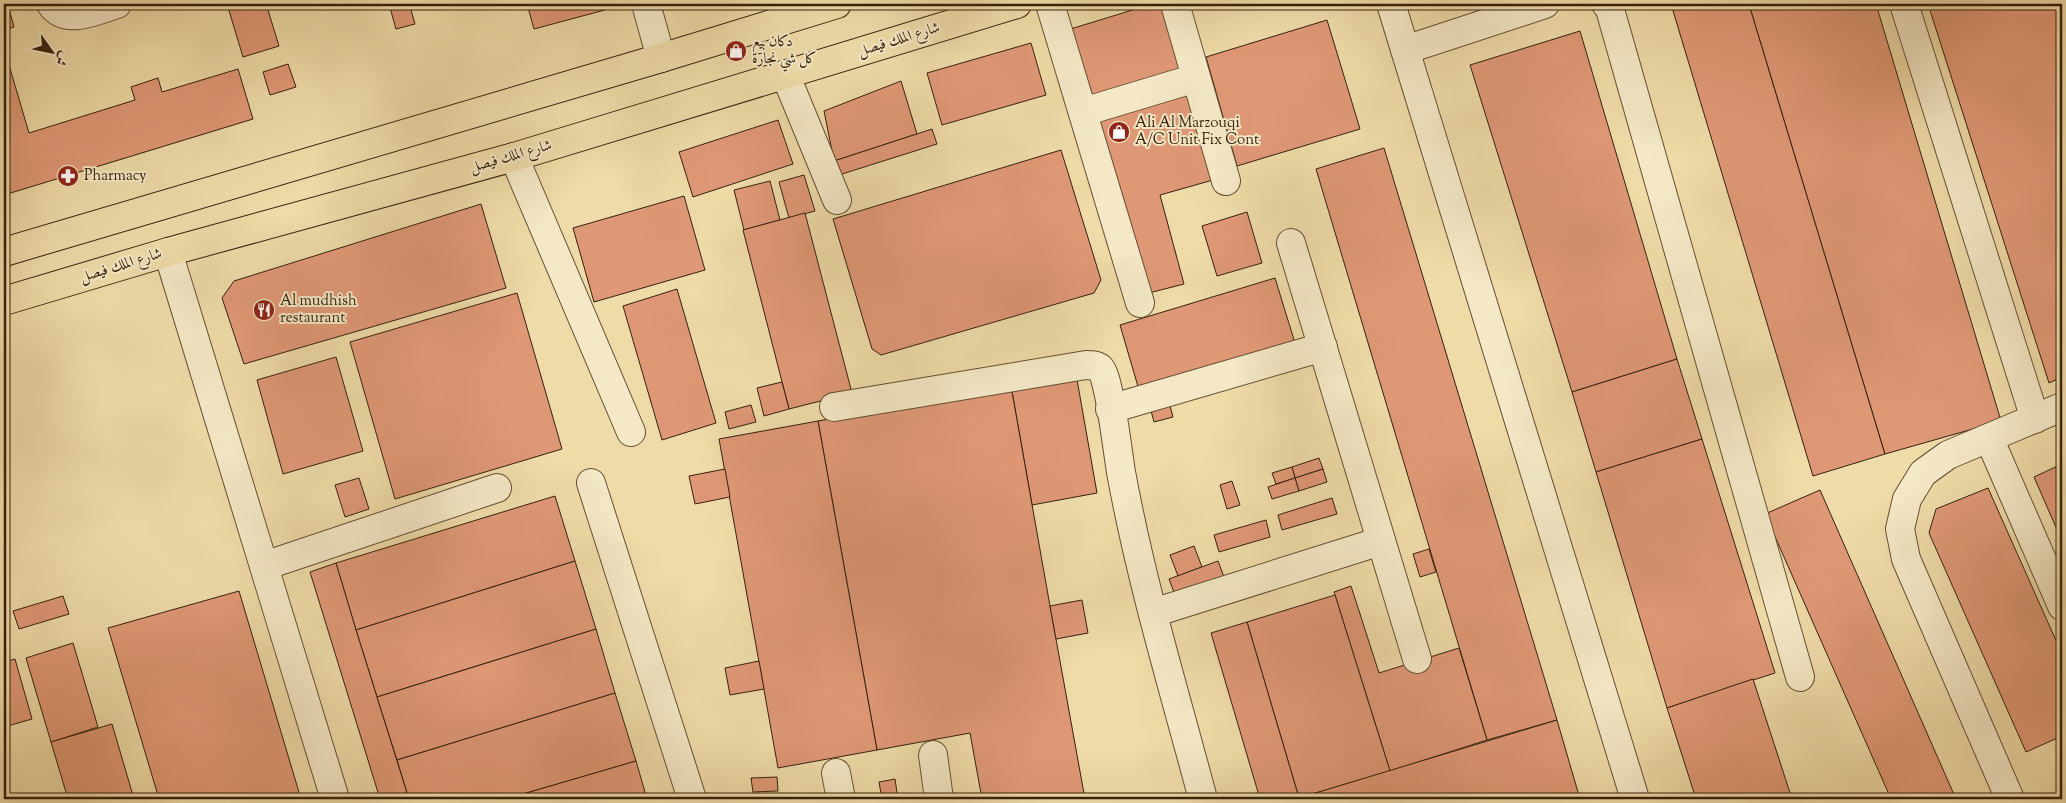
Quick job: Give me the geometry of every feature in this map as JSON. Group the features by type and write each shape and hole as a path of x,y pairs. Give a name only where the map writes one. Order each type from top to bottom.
{"main road":[{"path":"4,252 661,58 797,11 837,4"},
{"name":"شارع الملك فيصل","path":"4,301 168,252 514,157 1016,4"}],"street":[{"path":"51,4 62,14 73,16 117,4"},
{"path":"646,4 661,58"},
{"path":"1050,4 1140,303"},
{"path":"1175,4 1226,181"},
{"path":"1391,4 1635,799"},
{"path":"1405,50 1546,4"},
{"path":"1606,4 1609,6 1800,677"},
{"path":"1904,4 2035,419"},
{"path":"785,74 837,200"},
{"path":"1082,112 1196,78"},
{"path":"514,157 631,432"},
{"path":"1291,243 1417,659"},
{"path":"168,252 335,799"},
{"path":"1110,409 1323,347"},
{"path":"834,407 1092,365 1100,368 1103,372 1139,564 1203,799"},
{"path":"2010,799 1906,559 1900,529 1907,499 1923,473 1948,455 2062,408"},
{"path":"1989,438 2062,606"},
{"path":"591,483 692,799"},
{"path":"264,566 497,488"},
{"path":"1153,613 1381,541"},
{"path":"933,755 939,799"},
{"path":"836,773 841,799"}],"building":[{"path":"227,4 278,4 267,7 279,46 243,57"},
{"path":"389,4 431,4 411,10 415,24 396,29"},
{"path":"527,4 627,4 534,29"},
{"path":"1152,4 1164,4 1185,76 1087,106 1064,31"},
{"path":"1443,4 1464,4 1445,9"},
{"path":"1671,4 1749,4 1885,454 1813,476"},
{"path":"1749,4 1876,4 2001,421 1885,454"},
{"path":"1928,4 2062,4 2062,377 2049,383"},
{"path":"8,5 14,27 4,30 4,6"},
{"path":"1327,20 1360,129 1237,166 1206,57"},
{"path":"1580,31 1677,359 1572,392 1470,65"},
{"path":"1031,43 1046,95 942,125 927,73"},
{"path":"4,48 29,133 135,100 131,87 158,78 162,92 238,69 253,119 4,195"},
{"path":"288,64 296,87 270,95 263,72"},
{"path":"901,81 917,134 834,161 824,111"},
{"path":"1195,86 1220,178 1160,195 1184,284 1145,294 1096,115"},
{"path":"778,120 793,164 693,197 679,152"},
{"path":"932,129 937,144 839,175 834,161"},
{"path":"1384,148 1557,720 1487,740 1316,169"},
{"path":"1061,150 1101,280 1094,293 881,355 872,349 833,219"},
{"path":"804,175 815,211 789,218 779,182"},
{"path":"770,181 780,220 744,230 734,190"},
{"path":"684,196 705,270 594,302 573,228"},
{"path":"481,204 506,288 244,364 222,298 234,281"},
{"path":"1247,212 1262,263 1217,276 1202,226"},
{"path":"805,213 852,393 789,409 743,230"},
{"path":"1275,278 1295,343 1139,390 1120,325"},
{"path":"677,289 716,423 662,440 623,306"},
{"path":"517,293 562,449 395,499 350,342"},
{"path":"336,357 363,451 283,474 257,380"},
{"path":"1677,359 1702,439 1596,472 1572,392"},
{"path":"1076,374 1097,493 1032,505 1011,386"},
{"path":"782,382 789,409 764,416 757,388"},
{"path":"1011,386 1085,799 982,799 970,733 877,750 818,421"},
{"path":"1169,402 1173,417 1154,422 1150,407"},
{"path":"751,405 756,422 729,429 725,412"},
{"path":"818,421 877,750 778,768 719,439"},
{"path":"1702,439 1775,673 1667,708 1596,472"},
{"path":"1319,458 1323,469 1295,478 1292,467"},
{"path":"2062,464 2062,541 2034,477"},
{"path":"1292,467 1295,478 1276,484 1272,473"},
{"path":"725,469 730,497 695,504 689,476"},
{"path":"1323,469 1327,482 1299,491 1295,478"},
{"path":"359,478 369,509 345,517 335,485"},
{"path":"1295,478 1299,491 1272,499 1268,487"},
{"path":"1232,481 1240,505 1227,509 1220,485"},
{"path":"1988,488 2062,654 2062,736 2026,752 1929,533 1936,509"},
{"path":"1820,490 1956,799 1891,799 1765,514"},
{"path":"555,496 575,561 356,630 336,563"},
{"path":"1332,498 1337,514 1282,530 1278,515"},
{"path":"1266,520 1270,537 1219,552 1214,535"},
{"path":"1194,546 1202,567 1178,576 1170,555"},
{"path":"1429,549 1436,572 1420,577 1413,554"},
{"path":"575,561 596,629 377,697 356,630"},
{"path":"1218,561 1224,577 1175,595 1169,579"},
{"path":"336,563 409,799 380,799 310,572"},
{"path":"1351,586 1379,673 1459,648 1487,740 1390,771 1334,592"},
{"path":"239,591 301,799 159,799 108,628"},
{"path":"1335,595 1390,771 1299,798 1247,622"},
{"path":"63,596 69,614 19,629 13,611"},
{"path":"1082,600 1088,633 1056,639 1050,606"},
{"path":"1247,622 1300,799 1260,799 1211,633"},
{"path":"596,629 615,693 397,760 377,697"},
{"path":"73,643 98,727 51,742 26,658"},
{"path":"15,659 32,719 4,727 4,662"},
{"path":"759,661 764,689 730,695 725,668"},
{"path":"1753,679 1792,799 1696,799 1667,708"},
{"path":"615,693 636,761 506,799 409,799 397,760"},
{"path":"1557,720 1580,799 1299,798"},
{"path":"112,724 134,799 68,799 51,742"},
{"path":"636,761 647,799 506,799"},
{"path":"777,777 778,791 753,792 751,778"},
{"path":"895,779 898,799 882,799 879,782"}],"place":[{"name":"دكان بيع كل شي نجارة","path":"736,51"},
{"name":"Ali Al Marzouqi A/C Unit Fix Cont","path":"1119,132"},
{"name":"Pharmacy","path":"68,176"},
{"name":"Al mudhish restaurant","path":"264,310"}]}
